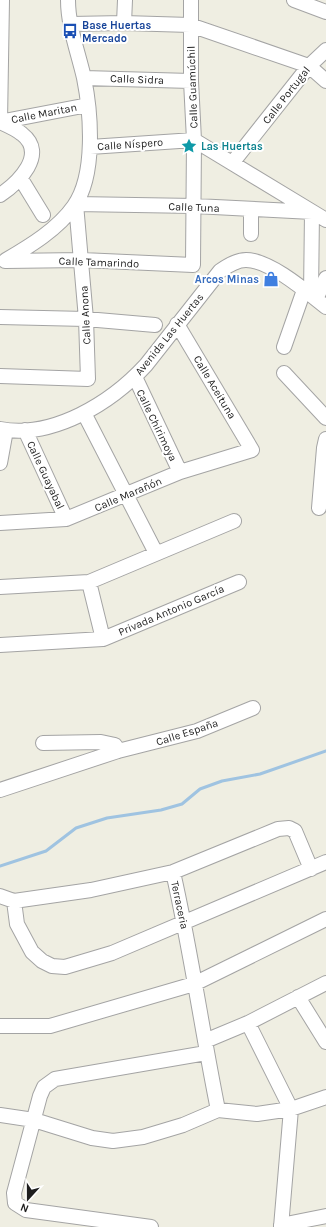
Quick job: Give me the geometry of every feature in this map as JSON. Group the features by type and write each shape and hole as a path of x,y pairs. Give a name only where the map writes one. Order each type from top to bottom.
{"street":[{"path":"0,195 21,179 30,165 32,151 30,142 22,134 0,122 2,0"},
{"path":"2,262 30,246 54,227 76,204 88,168 91,128 84,78 71,24 68,0"},
{"path":"124,23 125,0"},
{"name":"Calle Guamúchil","path":"191,0 191,81 194,140 234,162 326,220"},
{"path":"294,0 326,12"},
{"path":"71,24 124,23 190,25 309,66 326,81"},
{"name":"Calle Portugal","path":"234,162 309,66 326,50"},
{"name":"Calle Sidra","path":"84,78 191,81"},
{"name":"Calle Maritan","path":"0,122 88,105"},
{"path":"194,140 195,206"},
{"name":"Calle Níspero","path":"90,147 194,140"},
{"path":"21,179 43,215"},
{"name":"Calle Tuna","path":"76,204 195,206 312,212"},
{"name":"Calle Anona","path":"0,376 88,378 82,260 76,204"},
{"name":"Calle Tamarindo","path":"2,262 82,260 193,265 195,206"},
{"path":"251,210 252,234"},
{"path":"312,212 314,298"},
{"name":"Avenida Las Huertas","path":"3,429 26,430 56,426 84,413 135,377 220,271 236,262 245,260 270,268 314,298"},
{"path":"284,347 326,278"},
{"path":"0,317 86,319 155,325"},
{"name":"Calle Aceituna","path":"177,324 252,450"},
{"path":"284,373 326,418"},
{"name":"Calle Chirimoya","path":"135,377 180,472"},
{"path":"84,413 156,553"},
{"path":"0,463 3,429"},
{"name":"Calle Guayabal","path":"26,430 66,519"},
{"path":"319,508 326,439"},
{"name":"Calle Marañón","path":"0,523 66,519 126,496 180,472 252,450"},
{"path":"0,587 89,582 234,521"},
{"path":"89,582 103,639"},
{"name":"Privada Antonio García","path":"0,645 103,639 239,582"},
{"name":"Calle España","path":"0,790 118,751 197,731 253,708"},
{"path":"44,743 101,742 115,745 118,751"},
{"path":"173,872 278,829 289,828 295,831 310,869"},
{"path":"14,900 17,924 24,940 32,952 42,961 52,966 65,967 112,953 185,924 326,862"},
{"name":"Terraceria","path":"0,896 14,900 91,890 173,872 185,924 194,984 218,1110"},
{"path":"0,1026 50,1026 194,984 326,919"},
{"path":"151,1227 26,1210 15,1203 14,1193 40,1096 44,1087 55,1079 206,1047 248,1023 326,983"},
{"path":"298,997 326,1042"},
{"path":"248,1023 291,1109 281,1226 326,1216"},
{"path":"0,1115 34,1120 92,1138 113,1141 142,1137 183,1125 218,1110 257,1114 291,1109 326,1096"}],"waterway":[{"path":"0,866 46,851 76,828 107,818 161,810 182,804 200,789 222,781 260,774 326,751"}],"place":[{"name":"Base Huertas Mercado","path":"70,31"},
{"name":"Las Huertas","path":"189,146"},
{"name":"Arcos Minas","path":"271,279"}]}
